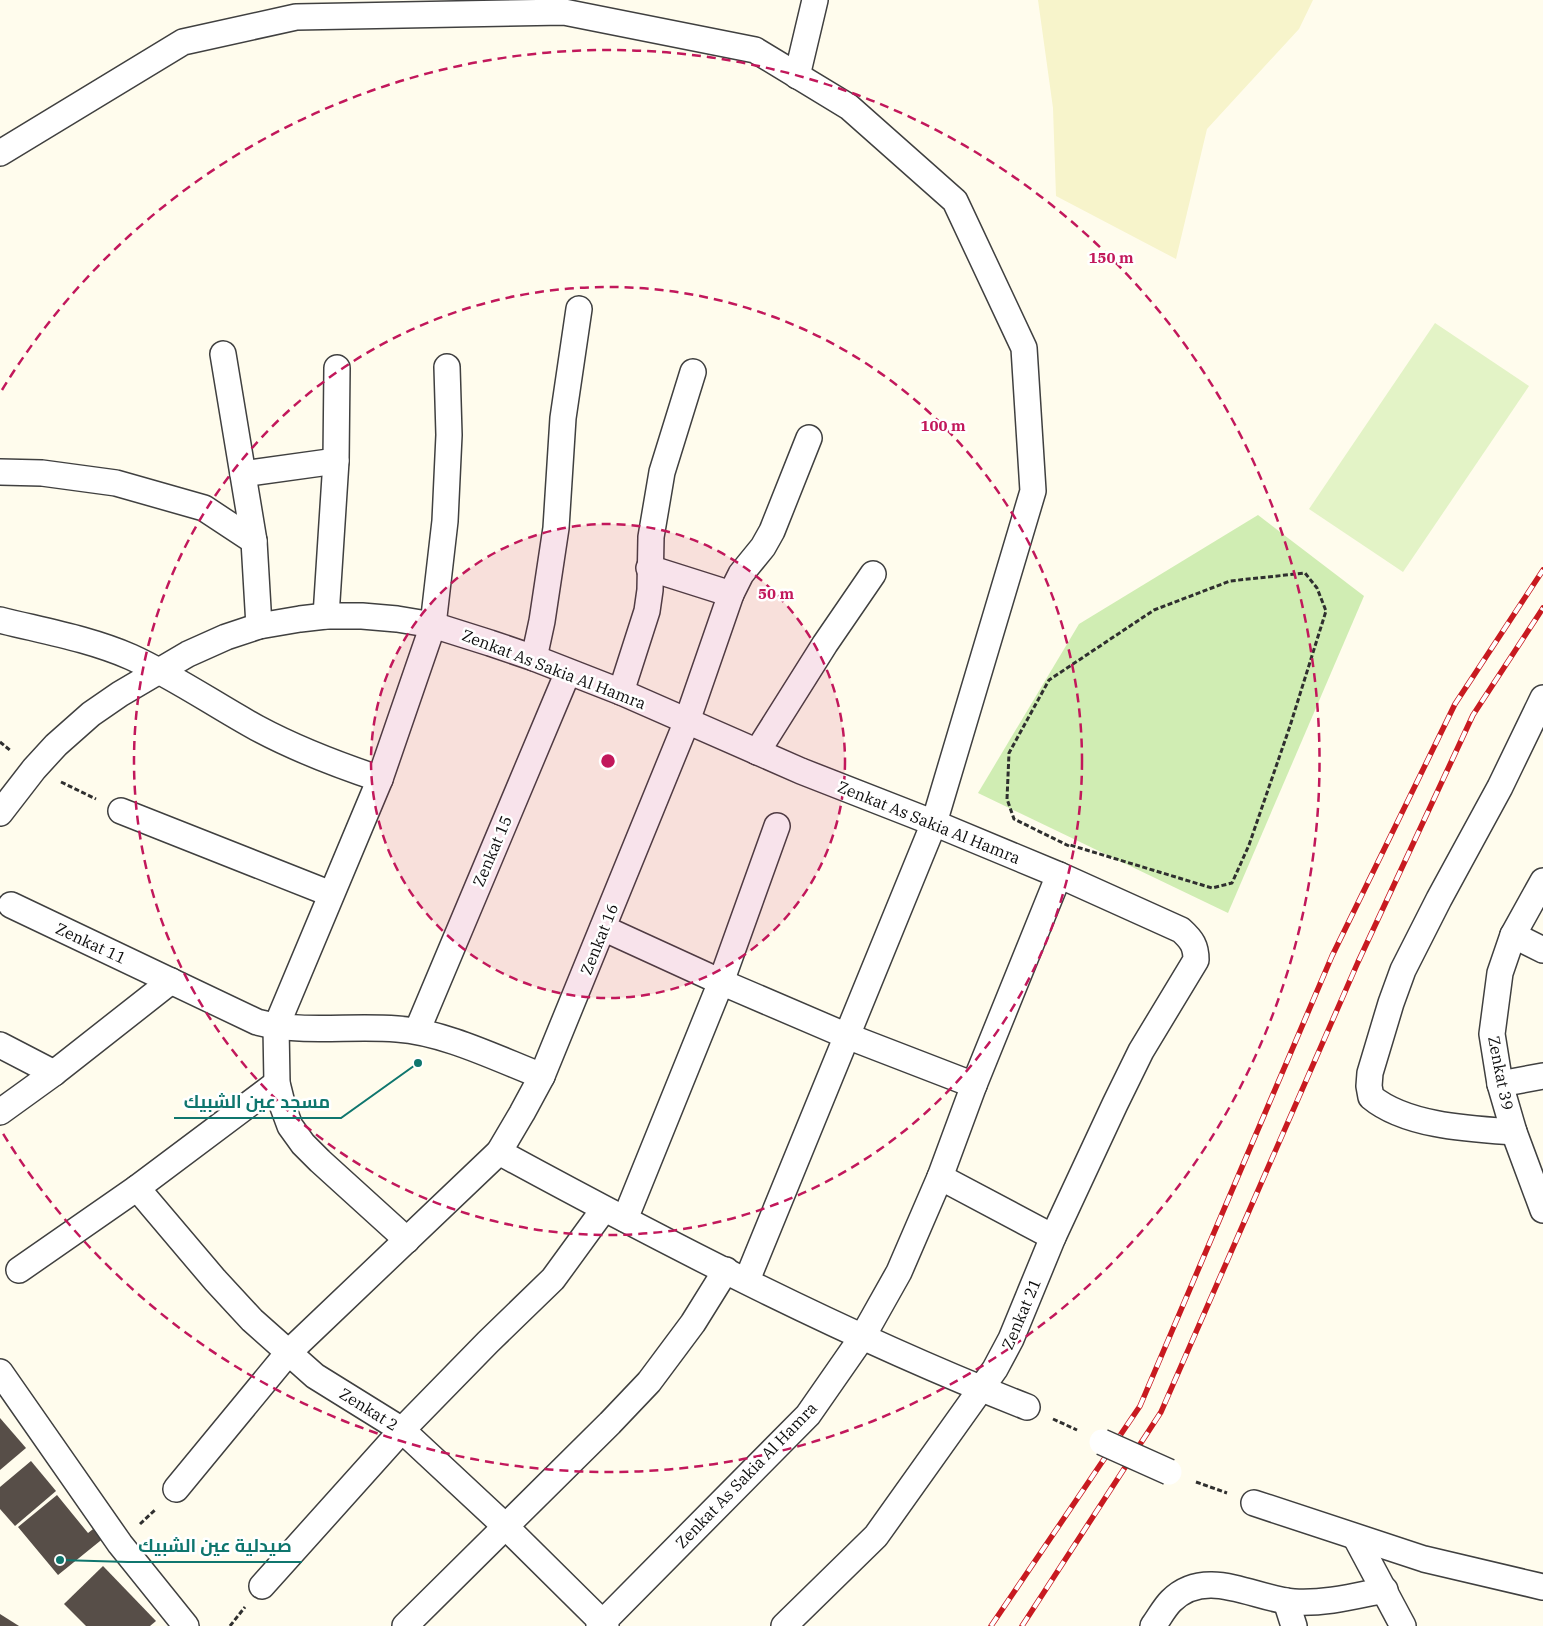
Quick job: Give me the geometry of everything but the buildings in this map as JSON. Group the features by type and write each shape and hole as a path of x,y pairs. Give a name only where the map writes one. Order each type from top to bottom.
{"street":[{"path":"797,76 815,0"},
{"path":"0,153 183,42 296,17 461,7 564,12 754,50 849,107 955,201 1024,348 1033,491 934,823 847,1036 736,1275 693,1323 648,1382 610,1423 405,1626"},
{"path":"534,658 542,620 556,528 563,418 579,308"},
{"path":"223,354 254,541 258,626"},
{"path":"407,1240 303,1144 290,1126 277,1083 276,1027 380,779 433,625 445,521 450,435 447,367"},
{"path":"326,616 336,461 337,368"},
{"path":"621,692 647,611 650,590 651,537 662,472 693,372"},
{"name":"Zenkat 16","path":"176,1489 288,1353 499,1152 542,1076 687,721 731,594 741,574 763,547 772,531 809,438"},
{"path":"243,474 336,461"},
{"path":"0,472 42,473 116,483 204,508 254,541"},
{"path":"649,568 731,594"},
{"path":"757,752 825,644 873,574"},
{"name":"Zenkat As Sakia Al Hamra","path":"0,813 34,769 56,745 91,714 157,671 188,654 226,637 258,626 326,616 362,616 433,625 534,658 621,692 801,771 1059,875 974,1086 940,1177 899,1272 864,1336 808,1414 602,1625"},
{"path":"0,620 104,646 157,671 256,728 288,744 330,762 380,779"},
{"name":"Zenkat 15","path":"417,1031 568,672"},
{"path":"1514,1132 1451,1127 1401,1114 1382,1106 1371,1097 1369,1086 1370,1073 1403,970 1500,787 1543,698"},
{"path":"121,811 331,894"},
{"path":"262,1586 402,1430 488,1342 554,1279 614,1214 721,982 777,826"},
{"name":"Zenkat 21","path":"784,1626 876,1536 995,1370 1011,1339 1053,1236 1141,1051 1196,960 1196,948 1192,940 1181,930 1059,875"},
{"name":"Zenkat 39","path":"1542,1202 1514,1132 1500,1084 1492,1034 1500,973 1513,935 1543,881"},
{"name":"Zenkat 11","path":"11,905 257,1022 276,1027 299,1029 371,1027 417,1031 478,1051 542,1076"},
{"path":"603,928 721,982 847,1036 974,1086"},
{"path":"1513,935 1543,950"},
{"path":"0,1112 54,1073 171,981"},
{"path":"0,1045 54,1073"},
{"path":"1500,1084 1543,1076"},
{"path":"19,1270 137,1188 277,1083"},
{"path":"499,1152 614,1214 736,1275 864,1336 1027,1407"},
{"path":"940,1177 1053,1236"},
{"name":"Zenkat 2","path":"137,1188 215,1280 252,1320 315,1376 402,1430 505,1526 602,1625"},
{"path":"0,1372 120,1544 186,1626"},
{"path":"1102,1442 1169,1472"},
{"path":"1254,1503 1424,1559 1543,1586"},
{"path":"1356,1538 1404,1626"},
{"path":"1163,1620 1171,1602 1184,1591 1208,1585 1241,1589 1286,1601 1328,1600 1384,1590"},
{"path":"1286,1601 1294,1626"}],"path":[{"path":"1305,573 1317,588 1326,611 1277,762 1248,845 1232,883 1212,888 1070,846 1014,819 1008,798 1009,753 1049,680 1154,610 1230,581 1305,573"},
{"path":"34,769 121,811"},
{"path":"1059,875 1070,846"},
{"path":"1027,1407 1102,1442"},
{"path":"1169,1472 1254,1503"},
{"path":"120,1544 176,1489"}],"shaded area":[{"path":"1038,0 1313,0 1299,29 1207,129 1176,259 1056,196 1053,108"}],"green space":[{"path":"1435,323 1529,386 1403,572 1309,509"},
{"path":"1258,515 1364,596 1228,913 978,793 1079,624"}],"railway":[{"path":"991,1626 1140,1406 1332,956 1455,704 1543,570"},
{"path":"1022,1626 1161,1412 1358,962 1473,715 1543,608"}],"place":[{"name":"مسجد عين الشبيك","path":"418,1063"},
{"name":"صيدلية عين الشبيك","path":"60,1560"}]}
